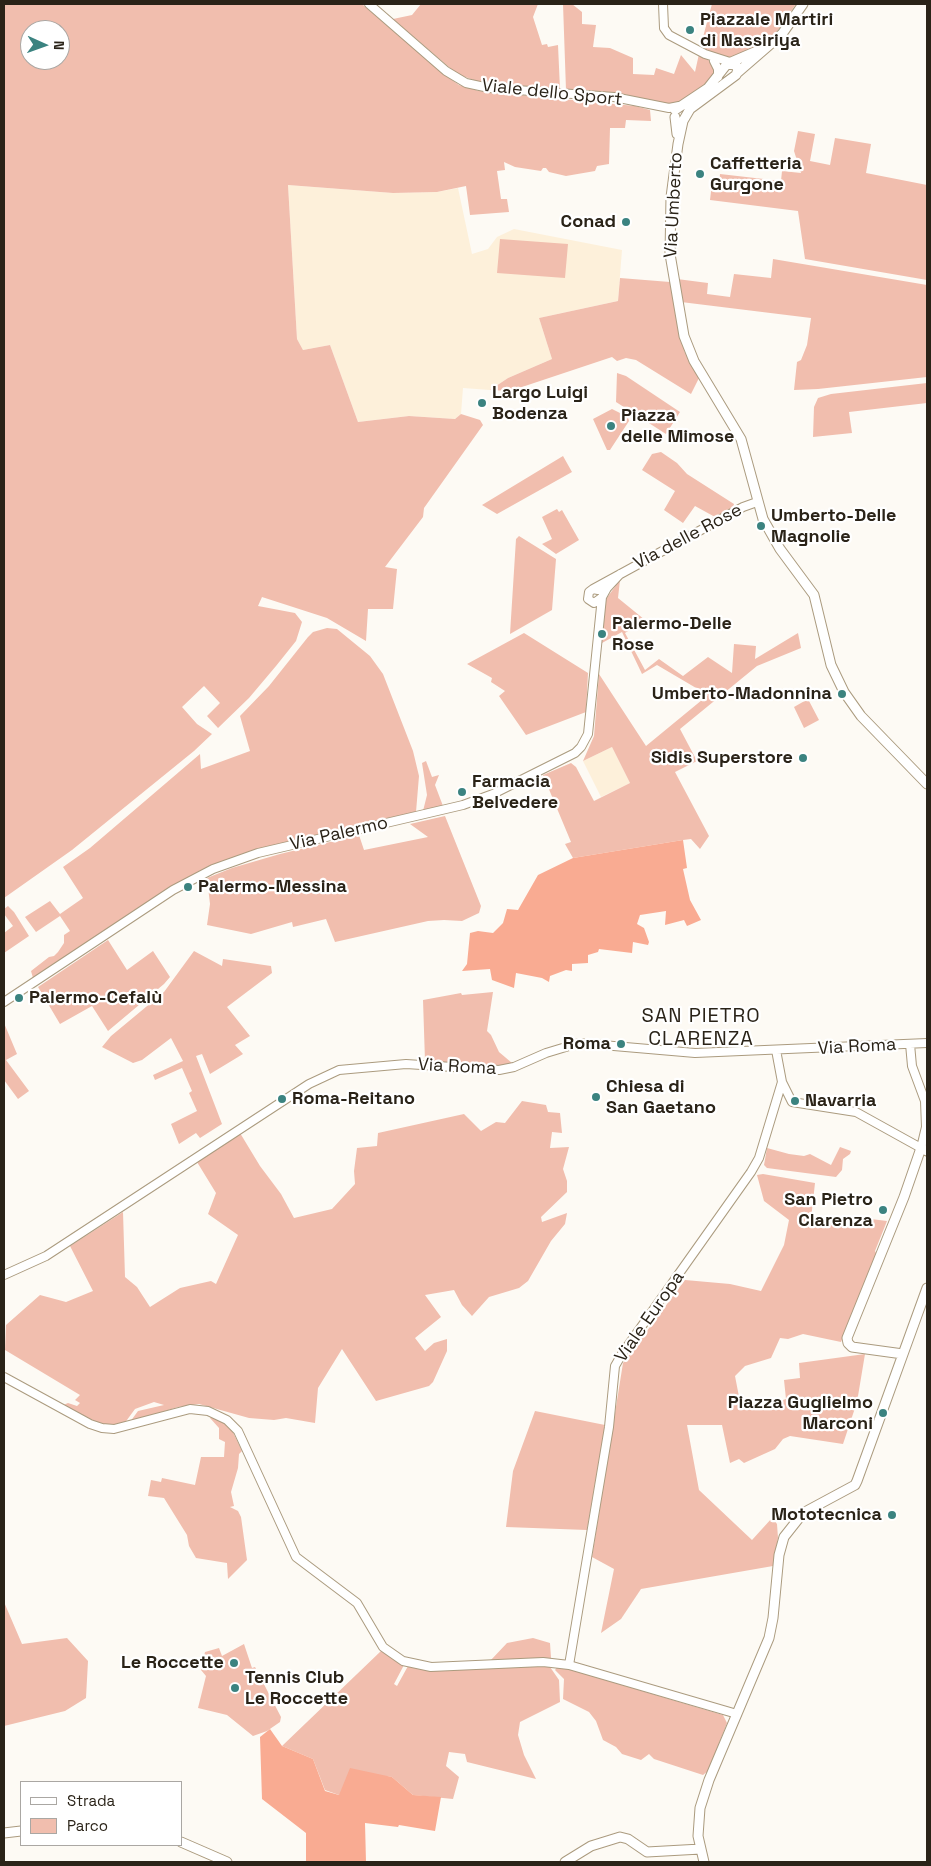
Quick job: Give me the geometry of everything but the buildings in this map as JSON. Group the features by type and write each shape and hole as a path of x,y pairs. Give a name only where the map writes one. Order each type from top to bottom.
{"main road":[{"path":"679,112 728,71 772,42 788,27 803,4"},
{"name":"Via Umberto","path":"679,112 678,144 670,212 670,254 684,336 694,361 741,439 757,502 776,542 814,595 831,665 850,703 927,784"},
{"path":"903,1354 852,1347 848,1343 847,1338 924,1149"},
{"path":"704,1862 698,1829 704,1794 769,1638 774,1618 779,1555 789,1528 803,1514 855,1486 927,1288"},
{"path":"4,1832 20,1831"},
{"path":"565,1862 591,1846 620,1837 628,1839 647,1852 701,1849"},
{"path":"182,1842 227,1862"}],"street":[{"name":"Viale dello Sport","path":"369,4 446,71 466,83 489,88 614,97 679,112"},
{"path":"663,4 664,28 668,35 705,54 728,71"},
{"path":"705,54 728,71"},
{"name":"Via delle Rose","path":"593,589 743,507 757,502"},
{"path":"588,599 594,603 602,597 607,588 620,574"},
{"path":"597,629 588,594 593,589 598,590 602,597"},
{"name":"Via Palermo","path":"4,1002 173,890 213,869 241,858 280,848 463,805 492,794 575,753 581,747 588,734 597,629 602,597"},
{"name":"Via Roma","path":"4,1275 46,1256 310,1084 339,1070 406,1064 498,1070 514,1067 554,1050 579,1043 686,1052 927,1043"},
{"path":"777,1098 856,1112 924,1149 926,1128 925,1101 912,1066 910,1044"},
{"path":"776,1050 782,1082 792,1102"},
{"name":"Viale Europa","path":"569,1665 609,1427 615,1366 751,1172 759,1158 782,1082"},
{"name":"Via Roma","path":"4,1271 63,1244"},
{"path":"4,1377 93,1426 114,1430 180,1411 199,1410 221,1416 232,1424 244,1444 296,1557 357,1603 378,1640 388,1652 403,1661 422,1666 550,1662 569,1665 736,1714"}],"shaded area":[{"path":"288,185 393,193 437,192 458,188 472,254 488,249 497,237 514,229 622,250 618,301 539,318 552,359 508,378 490,390 463,388 461,414 455,419 409,416 358,422 330,345 303,350 297,339"},
{"path":"612,747 630,783 601,797 583,761"},
{"path":"683,840 687,868 683,869 690,900 701,920 687,926 684,920 665,925 666,911 640,915 637,924 644,928 649,942 648,945 633,942 632,953 599,949 598,952 588,955 588,963 572,964 572,971 566,970 550,976 549,982 542,978 516,973 514,988 492,980 490,969 462,971 467,964 470,933 478,931 493,933 503,923 507,909 518,910 538,875 573,858"},
{"path":"270,1729 282,1746 313,1759 325,1791 339,1795 350,1768 392,1777 413,1795 441,1797 435,1831 399,1825 398,1827 365,1823 366,1862 306,1862 306,1833 262,1799 260,1737"}],"green space":[{"path":"4,4 362,4 441,72 459,85 479,91 635,106 650,110 651,121 626,120 625,128 610,128 609,164 597,166 595,171 566,176 549,172 546,168 543,168 541,171 515,167 504,162 505,170 497,171 501,199 507,199 509,212 470,215 466,186 437,192 393,193 288,185 297,339 303,350 330,345 358,422 409,416 455,419 461,414 480,420 483,425 424,508 423,517 385,567 397,569 393,609 368,609 366,641 327,618 262,597 258,606 295,613 302,622 296,641 249,698 218,728 207,716 220,703 204,686 182,707 197,724 212,734 194,751 72,850 4,898"},
{"path":"421,4 538,4 533,17 542,45 547,44 548,47 558,45 560,89 479,82 457,74 393,19 412,15"},
{"path":"563,4 572,4 582,12 582,24 596,25 593,47 610,48 633,58 633,74 654,75 656,68 674,74 681,55 695,72 699,54 713,63 715,67 714,80 677,104 667,106 624,94 566,90"},
{"path":"712,4 796,4 776,33 757,47 732,59 720,57 700,48"},
{"path":"798,131 815,134 810,161 830,165 835,138 871,144 866,173 927,185 927,280 805,259 798,211 710,200 712,183 719,184 720,174 781,181 782,171 801,173 794,151"},
{"path":"500,239 568,244 565,278 497,273"},
{"path":"773,259 927,285 927,377 794,390 797,362 801,360 807,345 811,318 681,302 677,279 708,283 707,294 730,297 734,274 771,278"},
{"path":"620,278 670,282 685,353 700,376 691,394 636,360 626,358 617,361 612,357 510,391 490,390 508,378 552,359 539,318 618,301"},
{"path":"617,373 626,376 680,412 666,434 616,402"},
{"path":"927,383 927,403 849,412 852,433 813,437 814,407 818,398 831,394"},
{"path":"612,409 628,417 629,421 610,450 607,450 593,419"},
{"path":"661,452 677,463 687,474 734,504 733,508 715,517 695,506 683,523 664,510 675,491 642,470 652,454"},
{"path":"563,456 572,472 497,514 482,505"},
{"path":"557,509 559,512 562,510 579,540 556,554 542,544 552,539 542,517"},
{"path":"519,536 556,559 552,610 510,634 516,539"},
{"path":"620,580 618,598 645,620 625,633 645,670 659,659 683,676 708,657 732,673 734,644 756,646 755,659 798,633 801,648 757,666 680,729 697,761 675,772 709,836 700,849 691,839 573,858 565,844 571,842 543,775 571,763 576,767 594,801 630,783 612,747 583,761 594,736 599,674 646,746 708,695 657,665 642,674 622,632 602,643 606,599"},
{"path":"327,628 337,629 370,656 383,674 413,751 419,776 416,812 278,844 247,853 199,871 33,978 31,971 58,952 64,943 64,935 70,931 60,916 36,932 25,917 50,901 60,914 83,898 63,867 90,848 200,754 201,769 250,751 240,716 269,686 308,637 313,632"},
{"path":"524,633 588,673 586,712 526,735 499,696 505,691 491,682 492,678 467,664"},
{"path":"808,699 819,720 804,728 794,707"},
{"path":"426,761 432,777 439,775 435,785 443,806 423,811 427,795 422,763"},
{"path":"445,816 481,906 479,913 462,921 428,921 335,942 326,919 293,927 292,922 251,934 207,925 210,904 207,878 232,868 280,854 359,835 364,850 428,837 410,824"},
{"path":"8,906 29,936 4,953 4,933 13,926 4,914 4,909"},
{"path":"108,940 127,970 153,951 170,977 108,1031 92,1006 60,1024 38,987"},
{"path":"194,951 222,966 223,959 271,966 272,973 227,1007 250,1036 235,1045 243,1054 210,1074 202,1054 196,1056 222,1124 200,1138 196,1133 179,1144 171,1124 197,1111 189,1093 192,1091 182,1068 155,1080 153,1075 183,1061 171,1038 142,1060 133,1063 102,1047 111,1036 164,992"},
{"path":"493,992 487,1031 499,1052 512,1063 498,1067 425,1061 423,1000 461,993 462,995"},
{"path":"4,1023 17,1054 6,1060 29,1091 18,1099 4,1080"},
{"path":"522,1101 546,1105 548,1112 560,1113 562,1133 552,1132 550,1148 569,1147 563,1169 567,1181 567,1192 541,1217 542,1222 567,1213 565,1224 551,1241 528,1281 519,1288 489,1297 472,1316 462,1305 454,1290 425,1295 441,1317 415,1338 425,1351 434,1343 447,1339 447,1351 433,1382 429,1386 376,1401 342,1349 318,1388 315,1423 286,1418 274,1420 249,1418 199,1404 178,1407 130,1422 138,1411 164,1405 154,1402 135,1409 124,1424 112,1426 93,1423 61,1406 68,1403 77,1406 80,1403 75,1400 80,1395 5,1350 6,1325 40,1295 66,1302 93,1291 70,1246 123,1212 125,1277 137,1287 150,1307 180,1288 211,1281 216,1284 238,1235 208,1214 216,1193 197,1162 240,1133 260,1166 281,1194 294,1218 332,1209 355,1184 354,1171 357,1148 377,1146 378,1133 464,1114 481,1131 496,1122 505,1123"},
{"path":"840,1147 851,1151 843,1159 842,1170 836,1177 767,1168 764,1165 767,1148 789,1154 804,1156 810,1154 831,1165"},
{"path":"763,1174 815,1183 811,1219 845,1219 855,1217 887,1221 875,1251 877,1255 841,1342 803,1334 788,1339 780,1338 771,1358 745,1366 735,1376 741,1407 771,1404 786,1399 784,1380 800,1378 799,1363 865,1354 857,1402 843,1444 790,1436 783,1439 775,1449 744,1463 739,1459 730,1463 722,1425 687,1425 699,1490 752,1540 772,1518 777,1524 778,1538 773,1566 641,1589 621,1619 601,1633 614,1569 592,1557 623,1363 685,1280 730,1284 761,1291 784,1245 789,1220 764,1201 757,1175"},
{"path":"535,1411 605,1425 587,1530 506,1527 513,1471"},
{"path":"213,1415 231,1428 242,1451 239,1454 238,1468 231,1492 234,1506 230,1507 238,1511 241,1517 247,1560 228,1579 227,1563 196,1558 189,1546 187,1535 164,1498 148,1496 151,1480 161,1482 162,1478 195,1485 201,1457 224,1457 225,1442 219,1439 219,1428 210,1418"},
{"path":"4,1602 22,1644 67,1638 88,1661 86,1698 65,1711 4,1726"},
{"path":"533,1638 550,1643 551,1658 490,1661 507,1643"},
{"name":"Tennis Club Le Roccette","path":"244,1644 252,1668 255,1667 281,1717 280,1722 267,1731 253,1736 227,1715 198,1708 206,1676 201,1670 205,1652 219,1648 222,1656"},
{"path":"381,1651 404,1665 394,1684 397,1686 408,1666 434,1670 548,1664 559,1680 560,1702 520,1722 518,1735 524,1755 536,1779 467,1762 465,1754 449,1752 446,1766 459,1777 453,1799 413,1795 392,1777 385,1776 339,1795 325,1790 313,1759 282,1746"},
{"path":"558,1666 723,1715 727,1723 708,1771 703,1775 654,1759 649,1754 641,1760 622,1754 616,1747 603,1740 596,1721 589,1712 563,1699 564,1679 555,1670"}],"place":[{"name":"Piazzale Martiri di Nassiriya","path":"690,30"},
{"name":"Caffetteria Gurgone","path":"700,174"},
{"name":"Conad","path":"626,222"},
{"name":"Largo Luigi Bodenza","path":"482,403"},
{"name":"Piazza delle Mimose","path":"611,426"},
{"name":"Umberto-Delle Magnolie","path":"761,526"},
{"name":"Palermo-Delle Rose","path":"602,634"},
{"name":"Umberto-Madonnina","path":"842,694"},
{"name":"Sidis Superstore","path":"803,758"},
{"name":"Farmacia Belvedere","path":"462,792"},
{"name":"Palermo-Messina","path":"188,887"},
{"name":"Palermo-Cefalù","path":"19,998"},
{"name":"Roma","path":"621,1044"},
{"name":"Chiesa di San Gaetano","path":"596,1097"},
{"name":"Roma-Reitano","path":"282,1099"},
{"name":"Navarria","path":"795,1101"},
{"name":"San Pietro Clarenza","path":"883,1210"},
{"name":"Piazza Guglielmo Marconi","path":"883,1413"},
{"name":"Mototecnica","path":"892,1515"},
{"name":"Le Roccette","path":"234,1663"},
{"name":"Tennis Club Le Roccette","path":"235,1688"}],"district":[{"name":"SAN PIETRO CLARENZA","path":"701,1028"}]}
